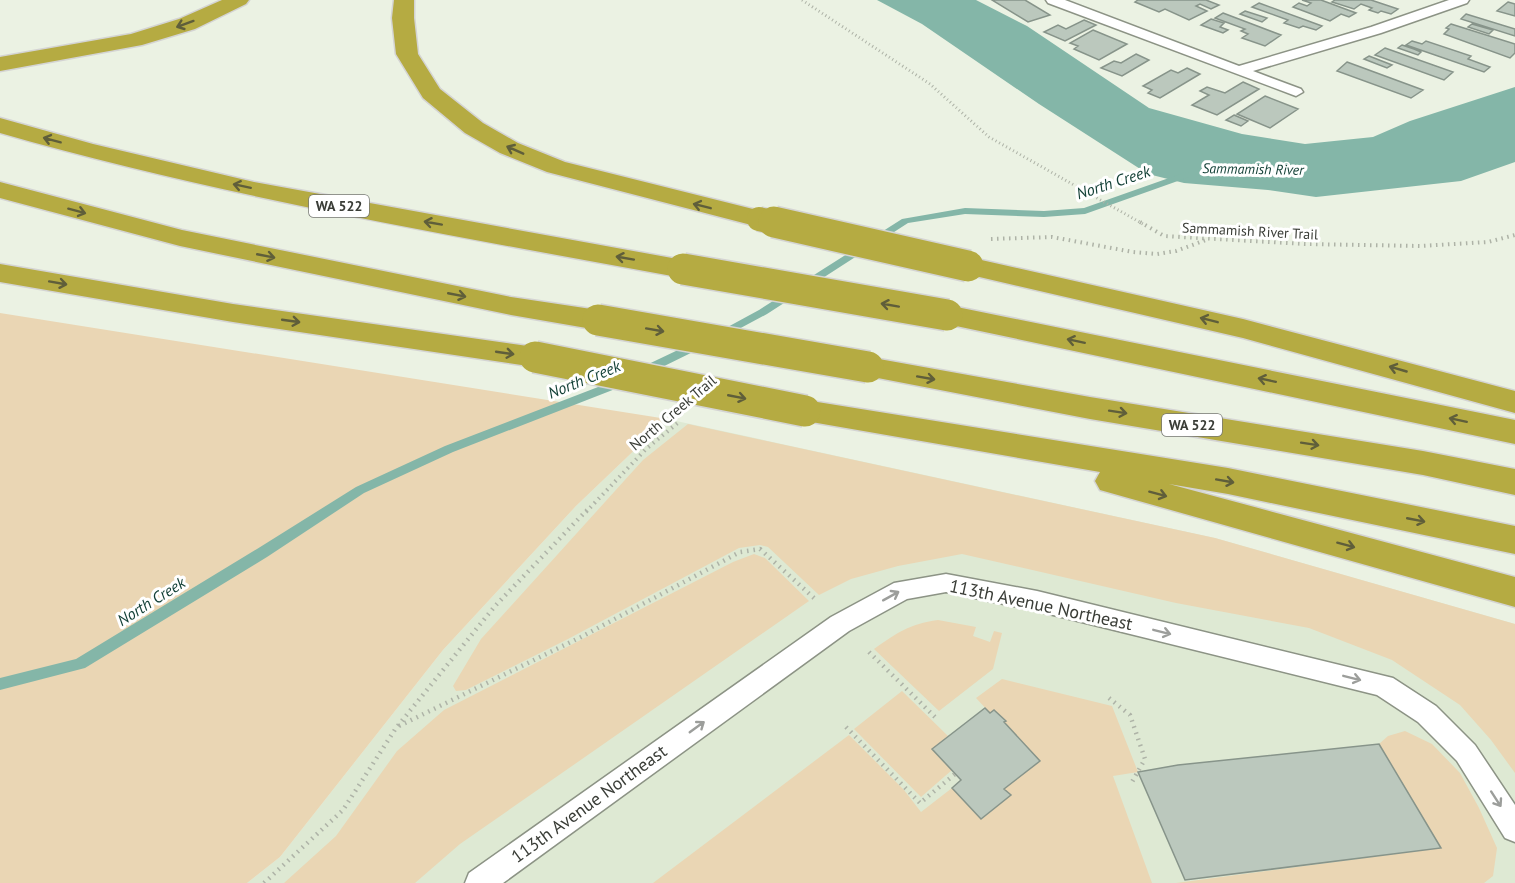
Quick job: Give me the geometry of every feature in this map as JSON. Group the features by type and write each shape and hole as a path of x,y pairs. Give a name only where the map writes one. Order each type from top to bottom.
{"highway":[{"path":"0,64 134,40 187,24 239,0"},
{"path":"404,0 403,18 407,54 431,93 474,129 509,148 556,167 759,219 1087,290 1314,345 1515,402"},
{"name":"WA 522","path":"0,126 151,166 308,200 947,315 1515,432"},
{"name":"WA 522","path":"0,190 180,238 511,306 868,367 1090,408 1423,463 1515,482"},
{"path":"0,273 233,313 536,357 804,411 1228,481 1515,540"},
{"path":"940,434 1515,591"}],"lane":[{"path":"1053,0 1296,92"},
{"path":"1240,70 1376,30 1461,0"},
{"path":"1079,10 1096,3"},
{"name":"113th Avenue Northeast","path":"478,883 840,624 902,590 946,583 1037,601 1384,686 1427,714 1466,753 1515,829"}],"path":[{"name":"Sammamish River Trail","path":"802,0 930,84 989,137 1164,236 1206,240 1420,246 1488,242 1515,235"},
{"path":"988,239 1031,236 1061,238 1132,252 1157,254 1177,251 1206,240"},
{"name":"North Creek Trail","path":"264,883 343,810 396,728 495,606 646,449 680,422"},
{"path":"396,728 581,637 740,552 760,549 814,598"},
{"path":"869,652 938,720"},
{"path":"1109,698 1130,715 1144,759 1132,783"},
{"path":"846,727 920,803 955,774"}],"shaded area":[{"path":"0,313 667,419 576,506 443,650 280,857 247,883 0,883"},
{"path":"667,419 1215,538 1515,624 1515,883 247,883 280,857 443,650 576,506"},
{"path":"688,424 1215,538 1515,624 1515,773 1491,740 1460,705 1392,660 1309,628 1176,603 962,554 898,566 851,579 819,595 768,547 760,545 739,548 568,639 466,690 456,691 453,686 481,639 643,460"},
{"path":"754,554 765,558 809,601 460,844 415,883 284,883 336,836 397,751 444,710 733,562"},
{"path":"938,620 976,627 973,636 990,642 994,631 1002,633 993,669 939,711 874,649 904,630"},
{"path":"1002,679 1112,706 1138,772 1113,776 1152,883 653,883 849,735 904,790 921,812 952,788 982,819 1011,795 1004,789 1040,761 1004,722 1006,721 994,710 990,713 976,698"},
{"path":"902,691 948,736 932,749 952,770 921,797 854,729"},
{"path":"1405,731 1432,744 1460,773 1479,808 1497,848 1493,876 1484,883 1176,883 1441,848 1379,744 1388,736"}],"water":[{"name":"Sammamish River","path":"877,0 976,0 1027,26 1149,108 1242,134 1305,144 1373,137 1410,121 1515,87 1515,162 1461,181 1316,197 1268,190 1184,183 1148,174 1039,104 922,24"}],"building":[{"path":"992,0 1025,0 1050,15 1028,22"},
{"path":"1138,0 1206,0 1219,5 1211,9 1200,4 1196,6 1207,11 1189,20 1165,9 1159,12 1135,2"},
{"path":"1302,0 1321,0 1356,13 1349,17 1341,14 1330,21 1293,7 1299,3 1307,6 1311,3"},
{"path":"1335,0 1371,0 1398,9 1391,14 1381,11 1378,13 1361,4 1354,9 1332,2"},
{"path":"1508,2 1515,4 1515,16 1497,11"},
{"path":"1259,3 1322,26 1316,30 1284,23 1288,20 1252,7"},
{"path":"1245,11 1267,18 1262,22 1240,14"},
{"path":"1223,13 1281,35 1265,46 1242,38 1248,34 1241,31 1245,29 1215,18"},
{"path":"1466,14 1515,29 1515,36 1461,19"},
{"path":"1211,19 1224,23 1220,27 1228,30 1223,33 1201,25"},
{"path":"1084,20 1096,25 1065,41 1044,32 1058,25 1066,29"},
{"path":"1451,24 1515,44 1515,53 1510,58 1444,34 1449,29 1446,28"},
{"path":"1472,24 1493,30 1489,34 1468,27"},
{"path":"1093,30 1127,44 1099,60 1074,49 1078,46 1070,43"},
{"path":"1412,41 1422,44 1426,41 1471,56 1468,59 1490,67 1484,72 1406,45"},
{"path":"1402,45 1421,52 1418,55 1398,48"},
{"path":"1385,48 1453,72 1444,80 1375,55"},
{"path":"1136,54 1149,60 1122,76 1101,68 1114,61 1121,63"},
{"path":"1369,56 1392,65 1387,68 1364,59"},
{"path":"1347,62 1423,90 1411,98 1337,71"},
{"path":"1187,68 1200,74 1160,98 1148,93 1152,90 1143,86 1171,70 1178,73"},
{"path":"1243,82 1259,89 1217,115 1192,105 1209,95 1200,91 1207,87 1225,93"},
{"path":"1265,96 1298,109 1270,128 1237,114"},
{"path":"1234,115 1248,121 1241,126 1226,120"},
{"path":"985,708 990,713 994,710 1006,721 1004,722 1040,761 1004,789 1011,795 981,819 952,788 961,780 932,749"},
{"path":"1379,744 1441,848 1185,880 1138,772 1178,765"}],"waterway":[{"name":"North Creek","path":"718,335 763,312 905,221 965,211 1044,214 1085,211 1186,175"},
{"name":"North Creek","path":"642,372 699,344"},
{"name":"North Creek","path":"0,684 80,664 360,490 449,449 624,381"}]}
